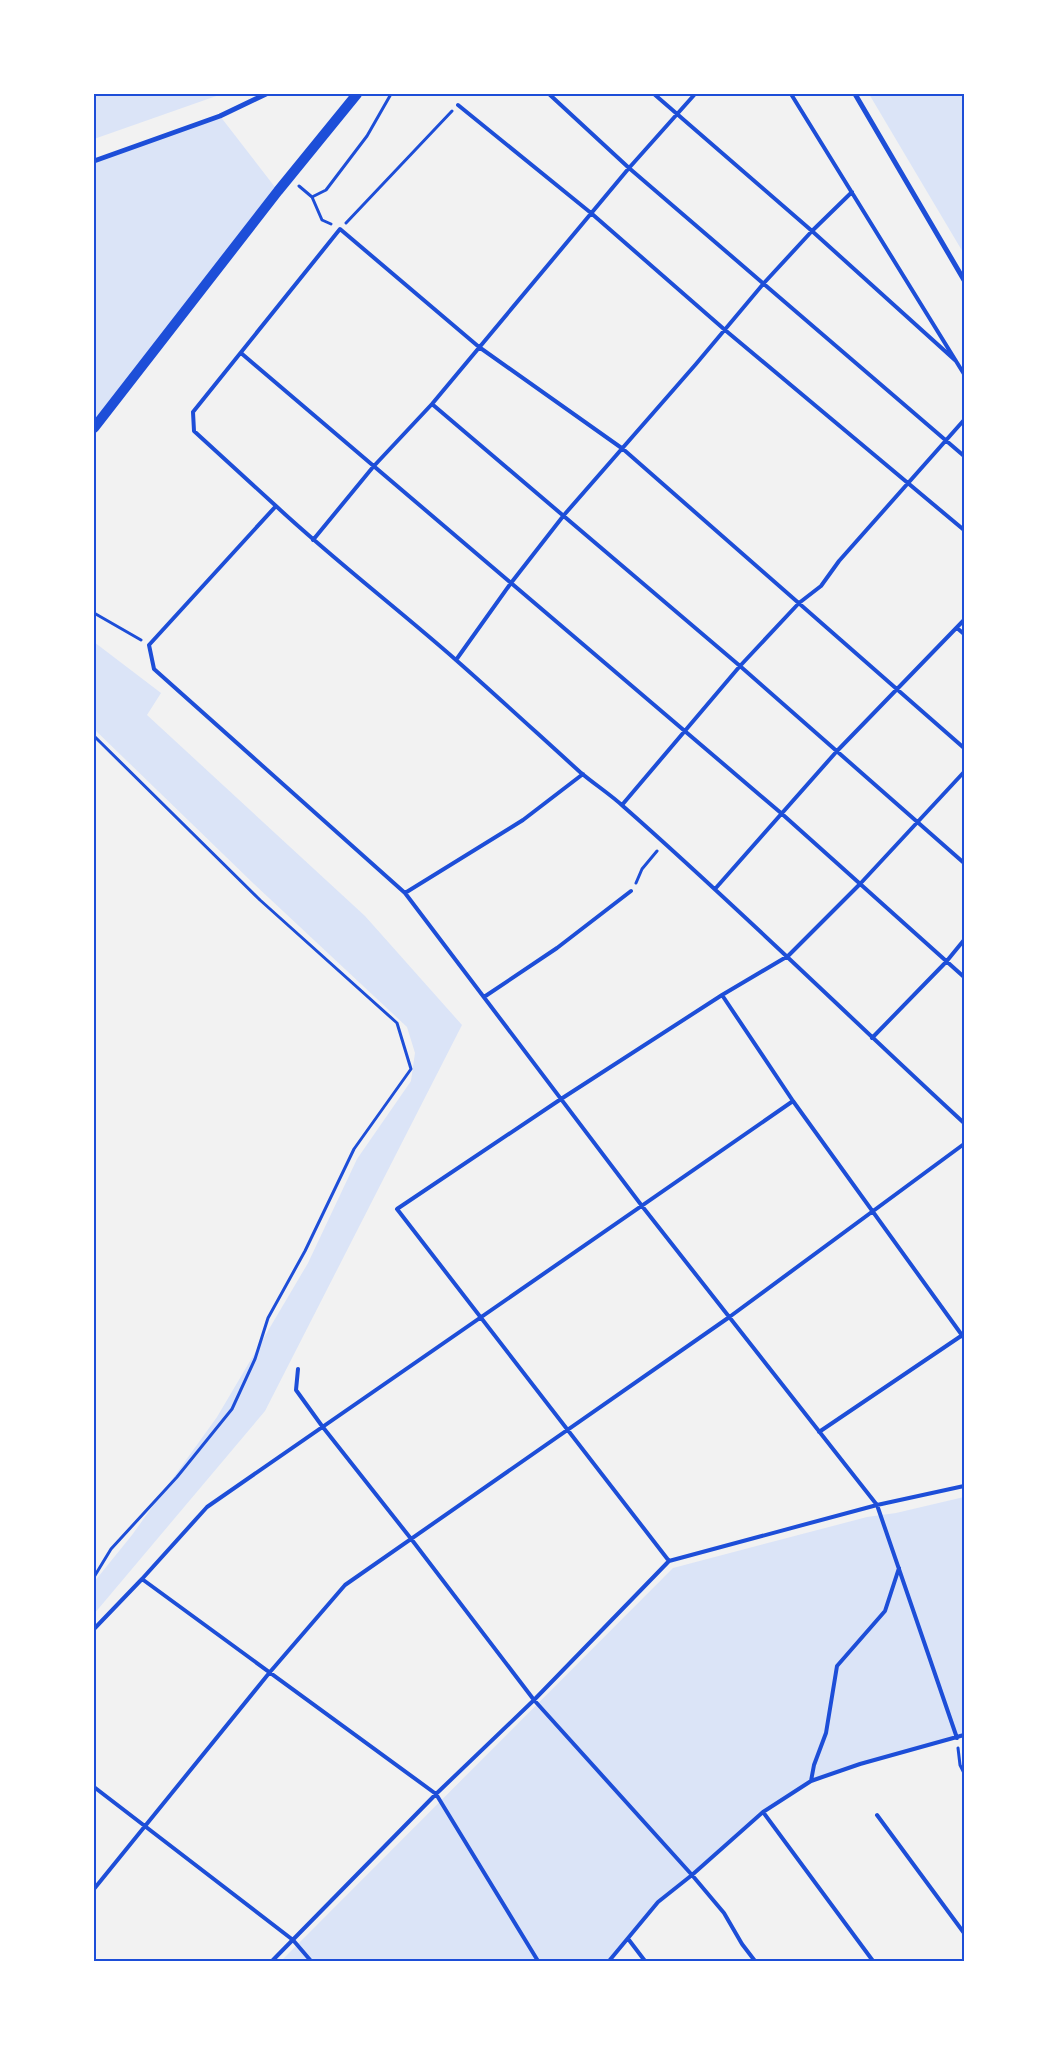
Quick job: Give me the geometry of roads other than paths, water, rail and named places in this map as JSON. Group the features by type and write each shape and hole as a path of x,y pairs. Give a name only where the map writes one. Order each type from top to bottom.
{"main road":[{"path":"94,428 289,177 357,94"}],"street":[{"path":"94,161 220,116 266,94"},
{"path":"855,94 964,280"}],"lane":[{"path":"549,94 630,168 964,456"},
{"path":"654,94 812,231 956,361"},
{"path":"313,540 373,467 432,404 630,168 695,94"},
{"path":"791,94 964,374"},
{"path":"458,105 591,214 725,330 964,530"},
{"path":"456,660 511,582 564,515 623,450 764,283 812,231 852,192"},
{"path":"964,748 623,450 479,347 340,229 193,412 194,431 313,540 456,660 583,774 622,805 715,888 964,1123"},
{"path":"241,353 781,813 964,977"},
{"path":"432,404 740,666 964,863"},
{"path":"622,805 686,732 740,666 799,603 822,586 839,562 964,420"},
{"path":"276,506 149,645 154,669 405,893 728,1318 877,1505 957,1738"},
{"path":"715,888 837,752 964,620"},
{"path":"957,628 964,634"},
{"path":"669,1561 397,1209 561,1099 722,995 788,956 860,884 964,772"},
{"path":"405,893 523,820 583,774"},
{"path":"484,997 557,948 631,891"},
{"path":"872,1038 946,962 964,940"},
{"path":"722,995 793,1101 964,1336 819,1432"},
{"path":"94,1629 207,1507 793,1101"},
{"path":"94,1889 270,1672 345,1585 728,1318 964,1144"},
{"path":"298,1369 296,1390 322,1426 534,1700 692,1875 724,1913 742,1944 755,1961"},
{"path":"272,1961 436,1794 534,1700 669,1561 877,1505 964,1486"},
{"path":"811,1781 814,1765 826,1733 837,1666 885,1611 899,1568"},
{"path":"142,1579 436,1794 538,1961"},
{"path":"609,1961 658,1902 692,1875 763,1812 811,1781 860,1764 964,1735"},
{"path":"94,1786 293,1940 310,1961"},
{"path":"763,1812 873,1961"},
{"path":"877,1815 964,1933"},
{"path":"628,1940 645,1961"}]}
